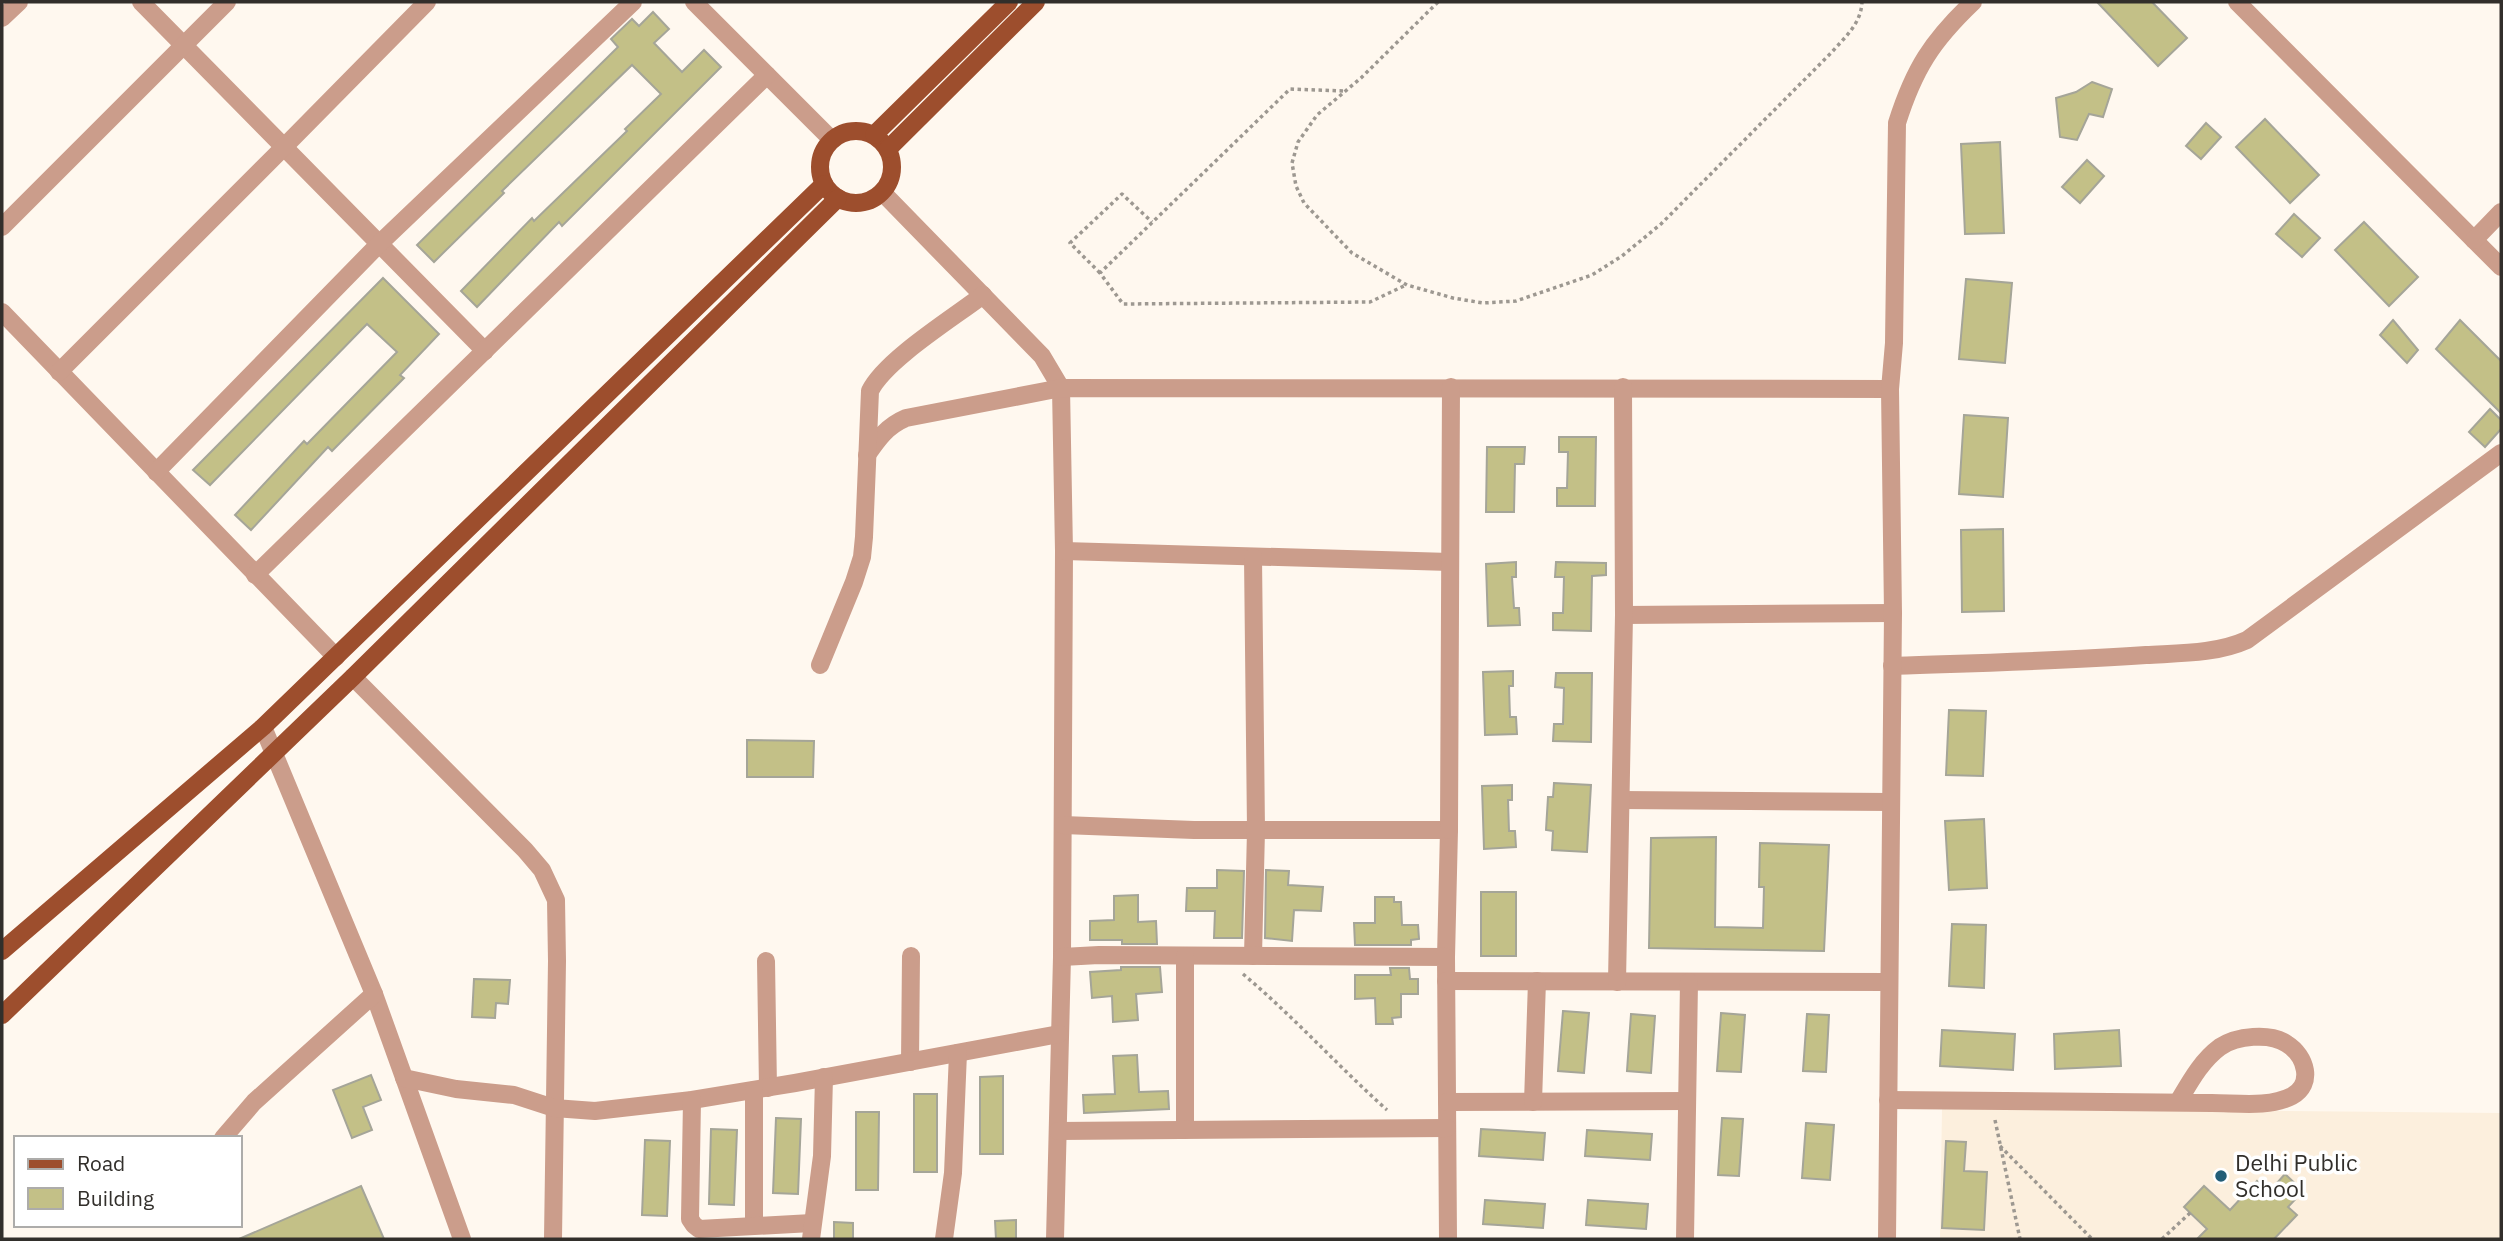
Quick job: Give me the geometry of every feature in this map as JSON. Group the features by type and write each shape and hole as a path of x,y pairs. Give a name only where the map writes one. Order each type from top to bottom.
{"main road":[{"path":"874,135 1009,2"},
{"path":"888,149 1036,2"},
{"path":"860,130 874,135 888,149 893,167 888,185 882,192 869,201 853,203 838,198 824,184 821,156 832,140 845,132 860,130"},
{"path":"2,951 263,727 824,184"},
{"path":"2,1015 353,677 838,198"}],"street":[{"path":"2,18 19,2"},
{"path":"141,2 485,351"},
{"path":"2,227 227,2"},
{"path":"59,372 427,2"},
{"path":"156,472 379,244 633,2"},
{"path":"694,2 832,140"},
{"path":"1887,1239 1893,613 1890,389 1894,343 1897,122 1907,89 1918,67 1934,42 1973,2"},
{"path":"2237,2 2501,267"},
{"path":"255,575 767,75"},
{"path":"882,192 1042,356 1061,388 1064,551 1063,825 1055,1239"},
{"path":"2474,240 2501,212"},
{"path":"820,665 862,557 870,391 876,379 890,365 983,295"},
{"path":"2,313 336,657"},
{"path":"1448,1239 1446,957 1451,387"},
{"path":"1617,982 1624,615 1623,387"},
{"path":"867,455 883,432 906,418 1061,388 1890,389"},
{"path":"1892,666 2094,659 2206,651 2238,644 2501,453"},
{"path":"1064,551 1450,562"},
{"path":"1253,557 1256,830 1253,956"},
{"path":"1624,615 1893,613"},
{"path":"353,677 525,850 550,884 556,900 558,961 553,1239"},
{"path":"263,727 374,994 462,1239"},
{"path":"1620,800 1891,802"},
{"path":"1063,825 1256,830 1448,830"},
{"path":"910,1062 911,956"},
{"path":"1185,956 1185,1130"},
{"path":"1062,957 1446,957"},
{"path":"754,1225 766,961"},
{"path":"1446,981 1889,982"},
{"path":"1533,1102 1537,981"},
{"path":"1685,1239 1689,982"},
{"path":"225,1136 254,1102 374,994"},
{"path":"404,1078 514,1095 554,1108 595,1111 761,1089 1059,1034"},
{"path":"1888,1100 2259,1103 2284,1099 2302,1087 2306,1078 2304,1064 2288,1044 2269,1038 2250,1038 2223,1045 2193,1076 2178,1102"},
{"path":"944,1239 953,1173 958,1053"},
{"path":"692,1100 690,1219 694,1225 699,1229 754,1225 812,1231 822,1156 824,1077"},
{"path":"1447,1102 1688,1101"},
{"path":"1058,1131 1447,1128"}],"path":[{"path":"1438,2 1317,115 1298,142 1292,163 1296,186 1304,203 1352,253 1407,285 1483,303 1516,301 1592,275 1622,256 1661,224 1821,62 1854,27 1861,13 1862,2"},
{"path":"1100,273 1290,89 1345,91"},
{"path":"1152,222 1122,194 1070,243 1100,273 1123,304 1370,302 1407,285"},
{"path":"1220,956 1281,1006 1352,1079 1407,1128"},
{"path":"1992,1101 2020,1239"},
{"path":"2000,1146 2092,1239"},
{"path":"2162,1239 2190,1213"}],"shaded area":[{"name":"Delhi Public School","path":"1942,1108 2501,1113 2501,1239 1940,1239"}],"building":[{"path":"2097,2 2152,2 2187,38 2158,66"},
{"path":"653,12 669,29 654,43 682,72 704,50 721,67 562,226 559,222 477,307 461,291 532,218 534,221 627,131 625,129 661,94 632,65 502,191 504,193 434,262 417,245 618,47 611,39 632,19 639,26"},
{"path":"2092,82 2112,89 2103,117 2089,114 2077,140 2060,137 2056,98 2076,92"},
{"path":"2265,119 2319,175 2290,203 2236,147"},
{"path":"2206,123 2221,137 2201,159 2186,146"},
{"path":"2000,142 2004,233 1965,234 1961,144"},
{"path":"2087,160 2104,176 2080,203 2062,187"},
{"path":"2294,214 2320,238 2302,257 2276,234"},
{"path":"2364,222 2418,277 2389,306 2335,250"},
{"path":"383,278 439,334 400,375 404,378 332,451 328,447 251,530 235,515 304,441 307,444 397,352 367,324 210,485 193,470"},
{"path":"1966,279 2012,283 2005,363 1959,359"},
{"path":"2393,320 2418,350 2407,363 2380,335"},
{"path":"2460,320 2501,361 2501,413 2436,349"},
{"path":"2490,409 2501,420 2501,429 2485,447 2469,432"},
{"path":"1964,415 2008,418 2003,497 1959,494"},
{"path":"1559,437 1596,437 1595,506 1557,506 1557,488 1567,488 1568,452 1559,452"},
{"path":"1487,447 1525,447 1524,464 1515,464 1514,512 1486,512"},
{"path":"2003,529 2004,611 1962,612 1961,530"},
{"path":"1516,562 1516,577 1512,577 1514,608 1519,608 1520,625 1488,626 1486,564"},
{"path":"1556,562 1606,563 1606,575 1592,576 1591,631 1553,630 1553,613 1563,613 1564,577 1555,577"},
{"path":"1513,671 1513,686 1509,686 1510,717 1516,717 1517,734 1485,735 1483,672"},
{"path":"1556,673 1592,673 1591,742 1553,741 1554,724 1563,724 1564,688 1555,687"},
{"path":"1949,710 1986,711 1983,776 1946,775"},
{"path":"747,740 814,741 813,777 747,777"},
{"path":"1554,783 1591,785 1587,852 1552,850 1553,831 1546,830 1548,797 1553,797"},
{"path":"1512,785 1512,800 1508,800 1509,831 1515,831 1516,847 1484,849 1482,786"},
{"path":"1984,819 1987,888 1949,890 1945,821"},
{"path":"1716,837 1715,927 1763,928 1764,887 1759,887 1760,843 1829,845 1824,951 1649,948 1651,838"},
{"path":"1217,870 1244,871 1242,938 1214,938 1215,911 1186,911 1187,888 1217,888"},
{"path":"1266,870 1289,871 1288,885 1323,887 1321,911 1294,910 1292,941 1265,938"},
{"path":"1481,892 1516,892 1516,956 1481,956"},
{"path":"1138,895 1138,922 1156,921 1157,944 1090,940 1090,921 1114,920 1114,896"},
{"path":"1375,897 1394,897 1394,902 1401,902 1402,925 1418,925 1419,939 1411,940 1411,945 1355,945 1354,923 1375,923"},
{"path":"1952,924 1986,925 1984,988 1949,986"},
{"path":"1121,967 1160,967 1162,992 1136,994 1138,1020 1113,1022 1112,996 1092,998 1090,972 1121,970"},
{"path":"1390,968 1409,968 1410,979 1418,979 1418,994 1401,994 1401,1017 1392,1018 1393,1024 1376,1024 1375,998 1355,999 1355,975 1391,975"},
{"path":"474,979 510,980 508,1004 496,1003 495,1018 472,1017"},
{"path":"1563,1011 1589,1013 1584,1073 1558,1071"},
{"path":"1721,1013 1745,1015 1741,1072 1717,1071"},
{"path":"1631,1014 1655,1016 1651,1073 1627,1071"},
{"path":"1807,1014 1829,1015 1826,1072 1803,1071"},
{"path":"1942,1030 2015,1034 2013,1070 1940,1066"},
{"path":"2119,1030 2121,1066 2055,1069 2054,1034"},
{"path":"1137,1055 1139,1092 1168,1091 1169,1109 1084,1113 1083,1095 1115,1094 1113,1056"},
{"path":"371,1075 381,1100 363,1107 372,1130 352,1138 333,1090"},
{"path":"1003,1076 1003,1154 980,1154 980,1077"},
{"path":"914,1094 937,1094 937,1172 914,1172"},
{"path":"856,1112 879,1112 878,1190 856,1190"},
{"path":"776,1118 801,1119 798,1194 773,1193"},
{"path":"1722,1118 1743,1119 1739,1176 1718,1175"},
{"path":"1806,1123 1834,1125 1830,1180 1802,1178"},
{"path":"711,1129 737,1130 734,1205 709,1204"},
{"path":"1481,1129 1545,1133 1543,1160 1479,1156"},
{"path":"1587,1130 1652,1134 1650,1160 1585,1156"},
{"path":"645,1140 670,1141 667,1216 642,1215"},
{"path":"1946,1141 1966,1142 1964,1171 1987,1172 1984,1230 1942,1228"},
{"path":"2285,1174 2303,1191 2288,1207 2297,1215 2274,1239 2197,1239 2207,1229 2184,1207 2204,1186 2230,1210 2257,1181 2269,1192"},
{"path":"361,1186 384,1239 239,1239"},
{"path":"1485,1200 1545,1204 1543,1228 1483,1224"},
{"path":"1588,1200 1648,1204 1646,1229 1586,1225"},
{"path":"1016,1220 1016,1239 996,1239 995,1221"},
{"path":"834,1222 853,1223 853,1239 834,1239"}],"place":[{"name":"Delhi Public School","path":"2221,1176"}]}
